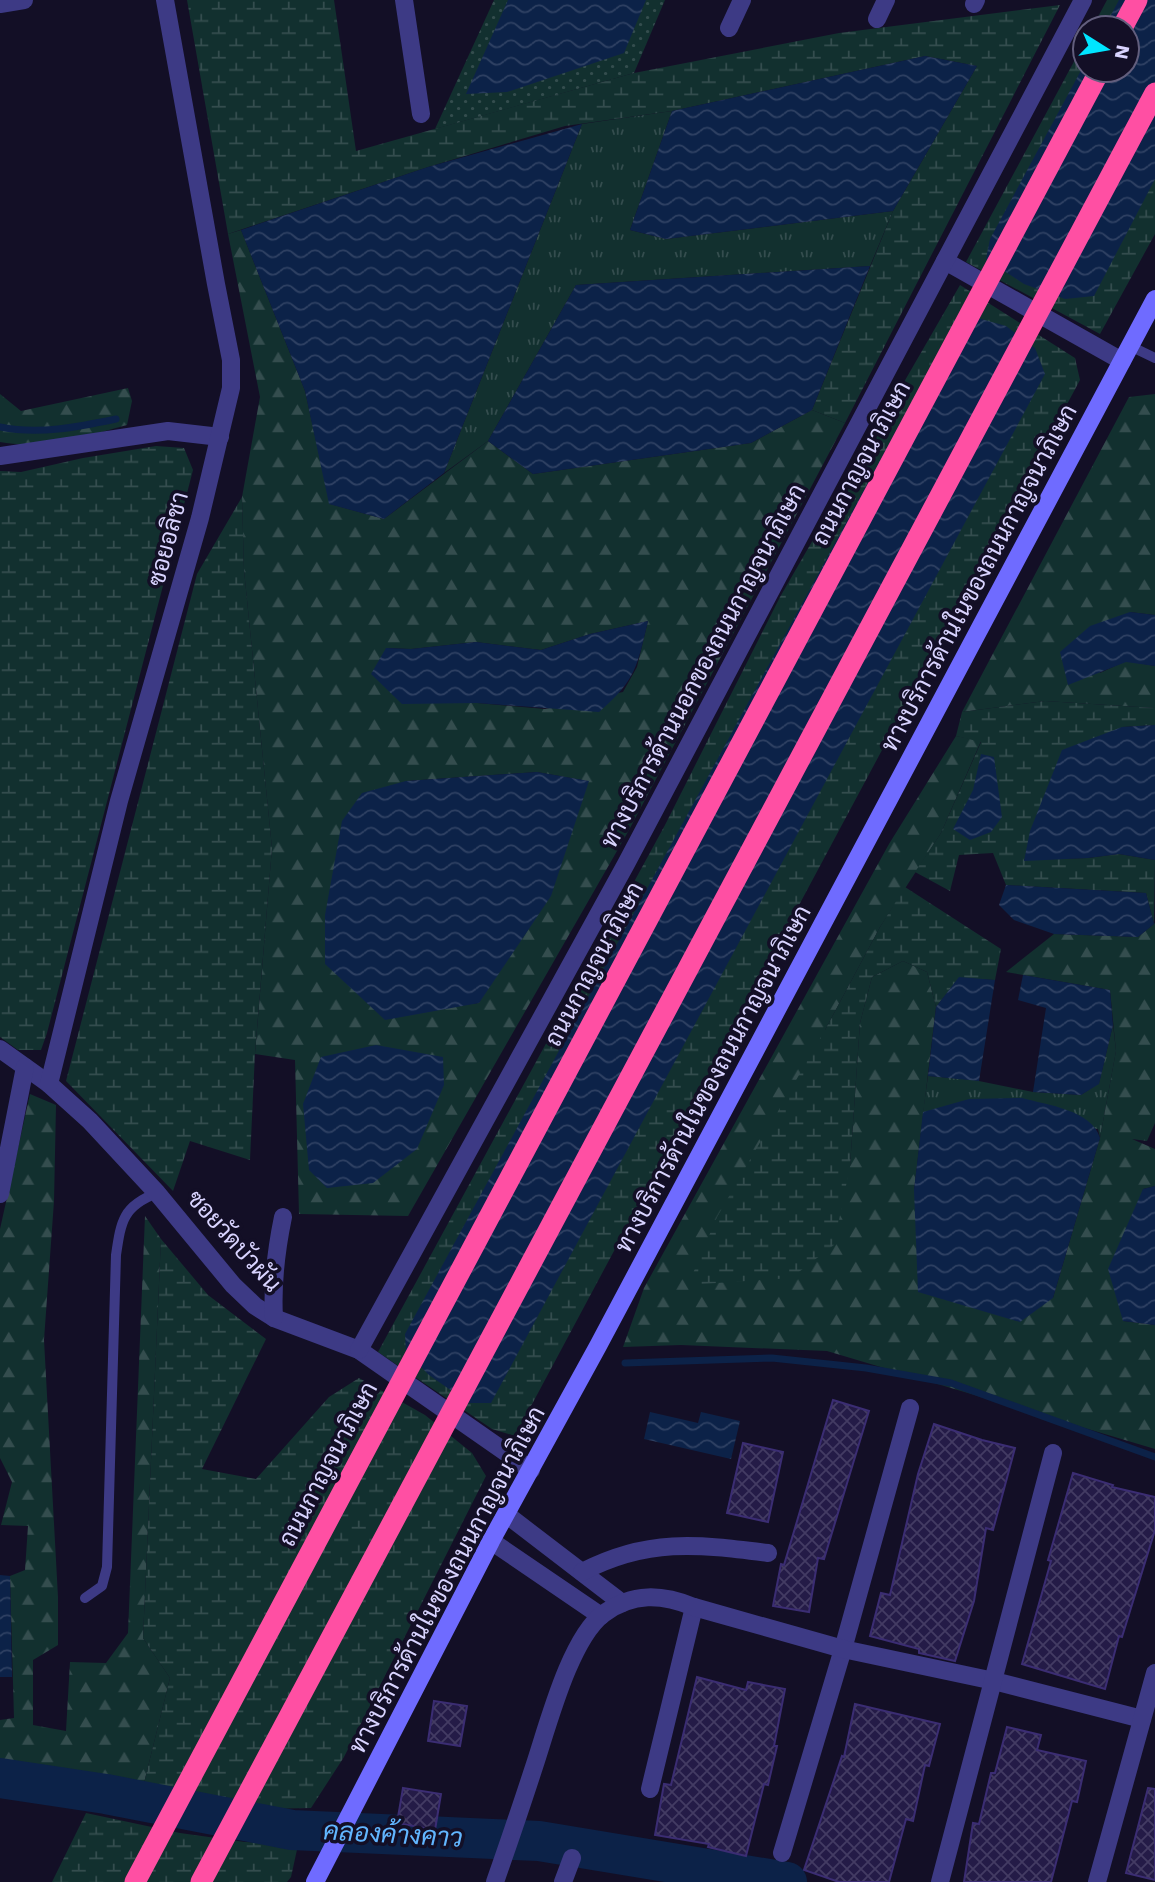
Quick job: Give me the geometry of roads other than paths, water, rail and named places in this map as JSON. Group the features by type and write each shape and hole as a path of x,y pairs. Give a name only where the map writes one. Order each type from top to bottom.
{"highway":[{"name":"ถนนกาญจนาภิเษก","path":"135,1882 1093,84"},
{"path":"201,1882 1155,93"}],"main road":[{"name":"ทางบริการด้านในของถนนกาญจนาภิเษก","path":"318,1876 491,1541 1155,299"}],"street":[{"path":"0,4 22,0"},
{"name":"ซอยอลิชา","path":"48,1084 119,801 200,518 231,388 231,360 165,0"},
{"path":"729,28 742,0"},
{"path":"877,19 886,0"},
{"name":"ทางบริการด้านนอกของถนนกาญจนาภิเษก","path":"359,1350 633,852 1083,0"},
{"path":"409,2 421,114"},
{"path":"945,261 1126,353"},
{"path":"0,456 168,432 220,437"},
{"name":"ซอยวัดบัวผัน","path":"0,1049 48,1084 90,1121 255,1306 274,1318 359,1350 531,1470"},
{"path":"0,1194 25,1067"},
{"path":"274,1318 272,1288 283,1217"},
{"path":"782,1853 843,1649 910,1408"},
{"path":"940,1882 1054,1453"},
{"path":"507,1515 622,1603"},
{"path":"491,1541 601,1616"},
{"path":"582,1572 608,1558 633,1551 678,1545 768,1553"},
{"path":"495,1882 562,1682 579,1646 601,1616 622,1603 655,1596 672,1598 694,1607 843,1649 994,1681 1145,1730"},
{"path":"650,1789 694,1607"},
{"path":"1097,1882 1145,1730 1155,1673"},
{"path":"563,1882 572,1858"}],"lane":[{"path":"1126,353 1155,358"},
{"path":"85,1598 102,1586 107,1567 116,1255 121,1223 140,1199 157,1193"}],"water":[{"path":"508,0 646,0 624,53 507,92 466,94"},
{"path":"1119,0 1155,0 1155,179 1094,296 1065,299 1024,284 986,259 990,239 1074,84 1141,84 1141,14 1112,14"},
{"path":"925,56 977,66 893,211 666,239 630,230 672,111"},
{"path":"582,124 444,473 384,519 329,504 305,391 241,230 428,167"},
{"path":"870,266 812,410 751,443 533,474 488,441 576,285"},
{"path":"960,313 1006,326 1035,348 1045,374 491,1403 469,1403 429,1375 406,1352 405,1334"},
{"path":"1130,612 1155,615 1155,666 1126,662 1068,685 1060,652 1090,626"},
{"path":"648,621 633,672 621,691 599,712 477,703 402,704 371,674 386,648 411,649 476,642 541,650 590,634"},
{"path":"1155,725 1155,860 1119,854 1024,861 1030,831 1062,750 1122,727"},
{"path":"981,754 994,757 1002,817 991,832 970,840 953,829 973,790"},
{"path":"537,772 589,781 551,896 479,1003 385,1020 325,964 325,915 342,821 362,793 406,781"},
{"path":"1006,885 1146,893 1154,924 1138,937 1054,934 1014,920 999,905"},
{"path":"1023,975 1110,990 1113,1025 1099,1084 1081,1095 1033,1092 1046,1008 1018,1000"},
{"path":"959,977 995,980 979,1081 928,1076 936,1007"},
{"path":"376,1045 443,1057 444,1085 417,1149 373,1183 327,1188 309,1170 303,1104 321,1057"},
{"path":"1022,1098 1056,1106 1078,1115 1088,1121 1100,1138 1053,1298 1020,1322 918,1292 914,1190 923,1112 969,1099"},
{"path":"1155,1186 1155,1325 1123,1321 1108,1269 1143,1189"},
{"path":"650,1412 698,1423 701,1412 740,1421 731,1459 644,1439"},
{"path":"0,1575 10,1576 12,1677 0,1677"}],"waterway":[{"path":"0,427 44,430 116,419"},
{"path":"625,1363 772,1358 866,1368 951,1383 1155,1457"},
{"name":"คลองค้างคาว","path":"0,1778 106,1794 292,1830 539,1841 787,1882"}]}
